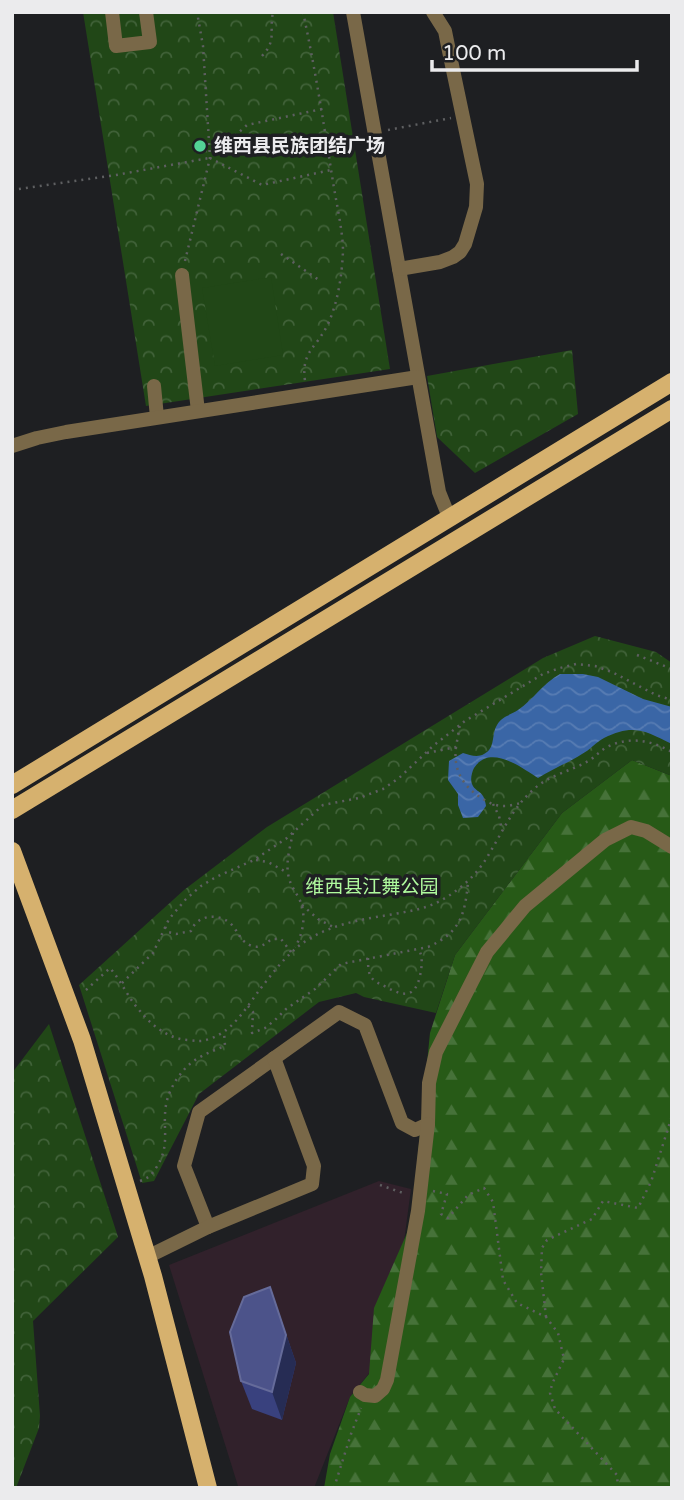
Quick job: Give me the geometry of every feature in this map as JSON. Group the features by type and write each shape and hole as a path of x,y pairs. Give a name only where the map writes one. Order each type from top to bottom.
{"main road":[{"path":"12,785 672,382"},
{"path":"12,810 672,409"},
{"path":"12,851 82,1040 147,1257 208,1488"}],"street":[{"path":"111,12 116,46 150,42 146,12"},
{"path":"354,12 439,492 449,517"},
{"path":"399,269 453,257 465,244 476,207 477,184 445,31 433,12"},
{"path":"182,275 198,411"},
{"path":"12,446 66,432 418,377"},
{"path":"154,386 157,417"},
{"path":"363,1393 379,1393 387,1380 419,1194 428,1124 429,1083 436,1052 487,953 525,906 605,840 631,827 646,831 672,847"},
{"path":"208,1227 184,1166 199,1112 339,1012 365,1024 402,1123 415,1130 428,1124"},
{"path":"147,1257 208,1227 312,1184 314,1166 274,1058"}],"path":[{"path":"182,275 211,158 203,46 197,12"},
{"path":"262,56 270,48 273,12"},
{"path":"303,12 322,109 343,249 338,296 329,323 306,357 303,368 307,394"},
{"path":"12,191 211,158 247,125 322,109"},
{"path":"375,132 463,115"},
{"path":"327,143 349,138"},
{"path":"211,158 262,185 331,170"},
{"path":"281,254 319,280"},
{"path":"637,655 672,669"},
{"path":"122,983 153,953 165,927 186,899 201,886 254,860 288,838 323,805 359,798 383,789 460,724 543,674 576,664 594,666 672,700"},
{"path":"460,724 456,764 461,780 468,789 490,803 502,807 521,803"},
{"path":"293,950 310,938 350,921 426,908 442,900 468,881 482,865 510,817 535,787 575,768 605,748 634,740 648,741 672,752"},
{"path":"425,753 456,747"},
{"path":"490,803 499,816 502,830"},
{"path":"293,833 289,848 288,873 291,883 302,905 318,919 333,927"},
{"path":"254,860 268,862 288,873"},
{"path":"248,1006 253,1012 252,1033 265,1028 315,989 341,964 428,947 439,942 450,935 463,913 468,881"},
{"path":"86,990 110,968 141,1013 169,1036 184,1040 212,1039 224,1032 242,1014 298,944 303,928 302,905"},
{"path":"165,927 168,932 176,934 191,931 193,925 202,917 215,917 225,919 239,937 251,946 261,946 272,939 281,939 293,950"},
{"path":"368,958 369,972 374,981 402,994 416,989 418,984 423,964 419,949"},
{"path":"126,1186 150,1177 162,1160 166,1146 166,1107 175,1082 192,1062 225,1046 224,1032"},
{"path":"546,1317 541,1272 542,1248 547,1240 592,1219 603,1201 639,1208 651,1182 672,1116"},
{"path":"380,1185 419,1194 447,1194 441,1214 448,1218 468,1195 484,1188 493,1202 503,1280 517,1303 546,1317 558,1333 564,1359 550,1393 555,1409 617,1475 618,1488"},
{"path":"334,1488 363,1393"}],"shaded area":[{"path":"379,1181 411,1189 390,1347 350,1397 314,1488 242,1488 238,1486 169,1265"}],"green space":[{"path":"83,12 333,12 390,369 146,406"},
{"path":"271,277 283,355 215,366 202,288"},
{"path":"572,350 578,414 475,473 437,437 427,376"},
{"name":"维西县江舞公园","path":"595,636 656,652 672,663 672,776 632,760 562,813 455,955 436,1013 356,993 319,1002 199,1094 154,1181 142,1183 79,985 184,890 267,827 543,658"},
{"path":"632,760 672,776 672,1488 324,1488 330,1454 350,1397 369,1374 374,1308 411,1224 430,1033 455,955 562,813"},
{"path":"49,1024 118,1237 33,1321 39,1428 16,1488 12,1488 12,1073"}],"water":[{"path":"560,674 598,677 643,699 672,707 672,744 639,730 614,733 538,778 506,760 488,758 474,768 471,778 486,806 478,817 463,818 458,805 458,794 448,780 449,761 463,753 479,756 488,751 499,722 524,706"}],"building":[{"path":"270,1287 286,1335 272,1392 241,1381 230,1332 244,1297"}],"place":[{"name":"维西县民族团结广场","path":"200,146"}]}
